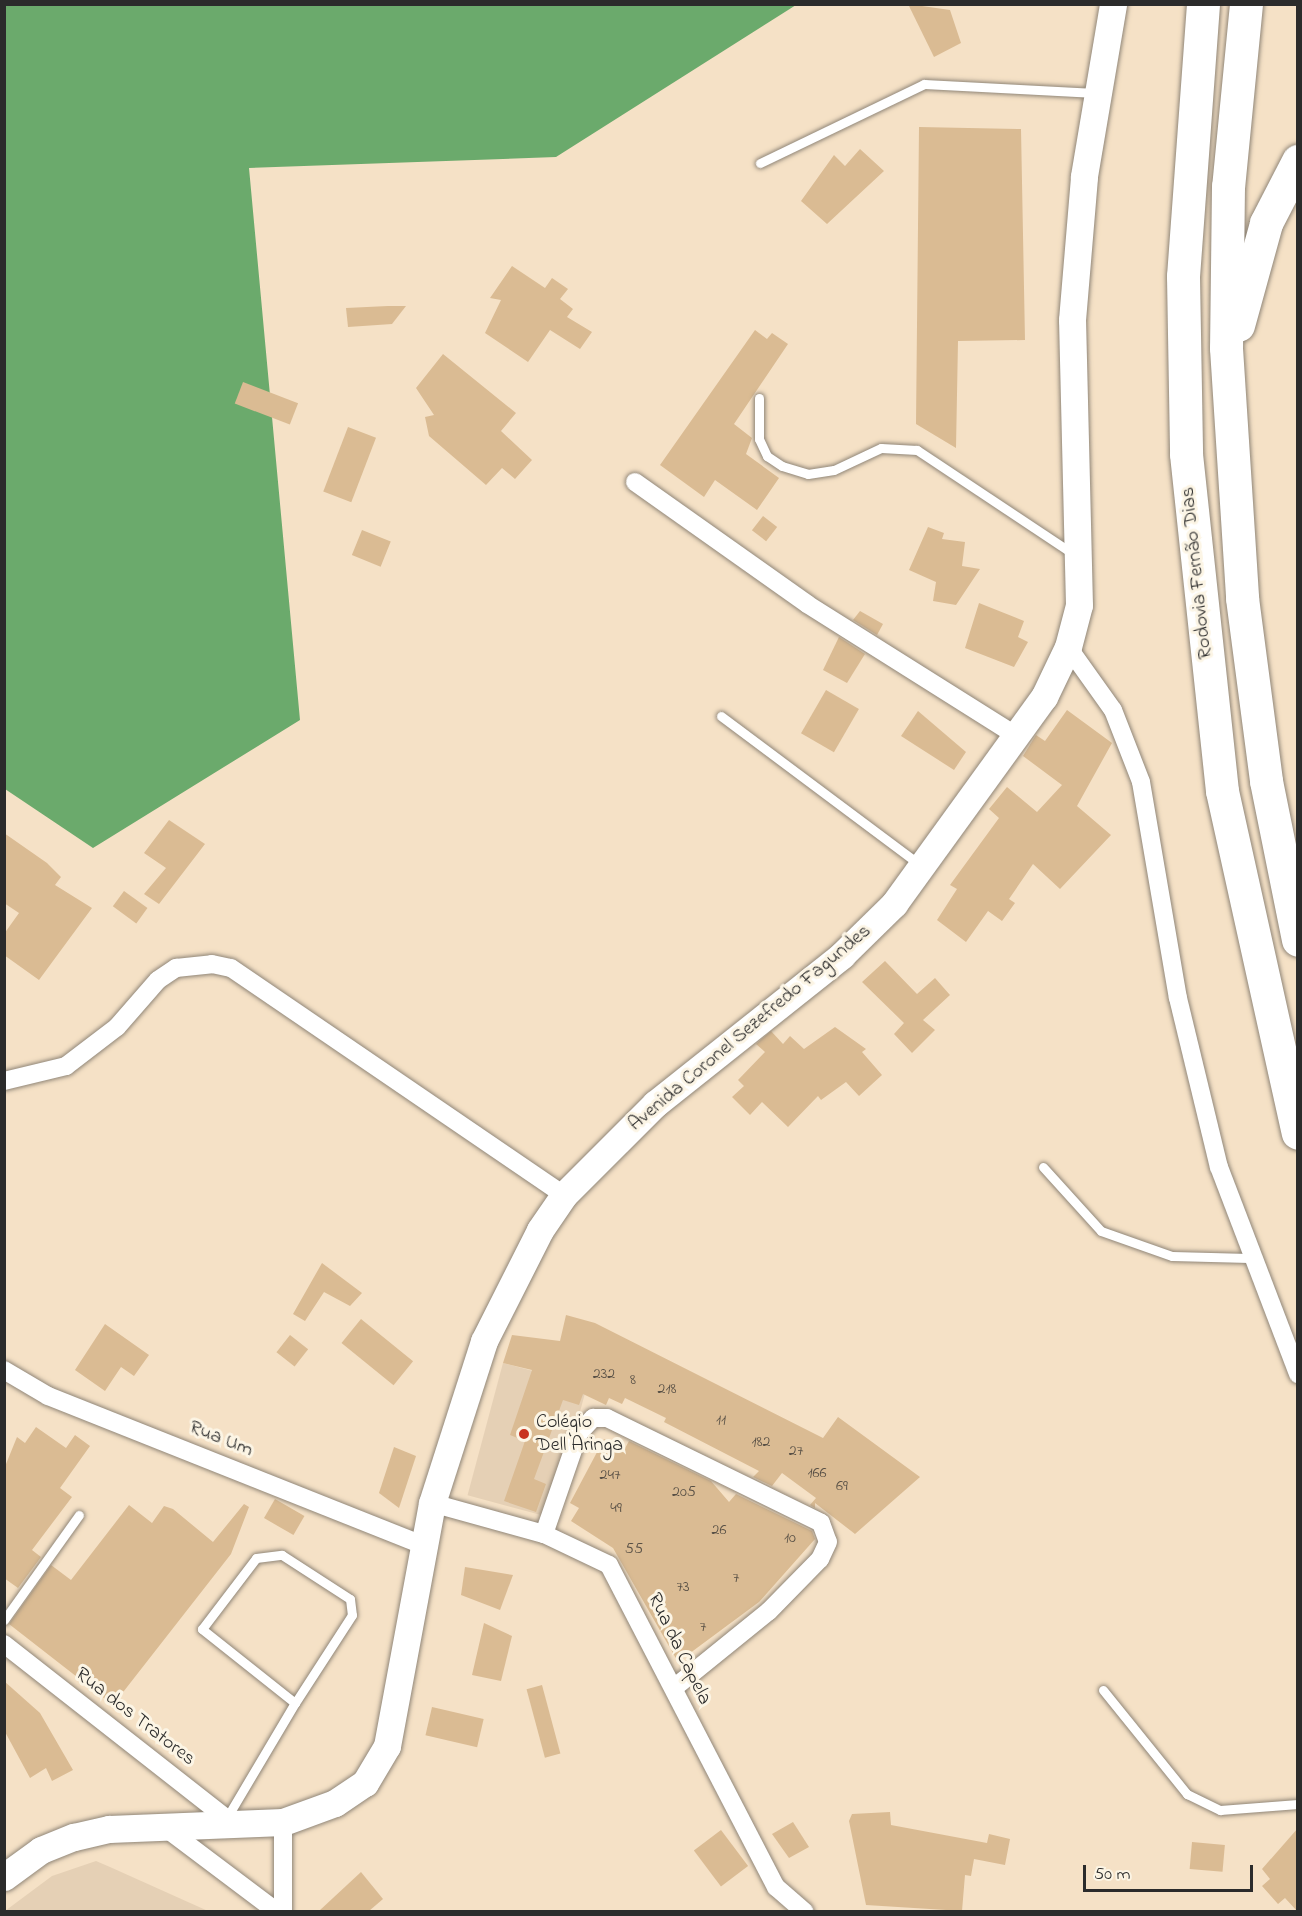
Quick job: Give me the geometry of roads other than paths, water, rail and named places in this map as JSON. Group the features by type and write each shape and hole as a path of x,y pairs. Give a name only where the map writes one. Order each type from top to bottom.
{"highway":[{"name":"Rodovia Fernão Dias","path":"1203,4 1183,276 1186,454 1222,791 1298,1133"},
{"path":"1246,4 1228,186 1226,348 1242,598 1266,781 1298,940"},
{"path":"1226,348 1241,320 1266,223 1298,161"}],"main road":[{"name":"Avenida Coronel Sezefredo Fagundes","path":"4,1877 41,1850 74,1837 163,1826 283,1821 335,1803 365,1783 379,1764 387,1746 432,1503 484,1341 516,1271 564,1195 655,1104 842,955 894,904 1017,736 1068,647 1079,605 1082,559 1072,320 1084,176 1113,4"}],"street":[{"path":"635,482 807,604 1017,736"},
{"path":"1068,647 1113,710 1141,782 1178,999 1219,1167 1249,1258 1298,1374"},
{"path":"4,1081 66,1066 117,1028 158,980 176,968 212,964 231,968 564,1195"},
{"name":"Rua Um","path":"4,1370 48,1396 423,1545"},
{"path":"544,1534 579,1433 593,1418 608,1418 821,1523 828,1542 820,1559 769,1611 674,1688"},
{"name":"Rua da Capela","path":"432,1503 544,1534 609,1565 776,1887 805,1911"},
{"name":"Rua dos Tratores","path":"4,1644 232,1823"},
{"path":"283,1821 283,1911"},
{"path":"163,1826 277,1911"}],"lane":[{"path":"760,164 924,84 1098,93"},
{"path":"759,398 759,439 767,456 782,466 808,474 834,470 881,448 917,450 1082,559"},
{"path":"721,716 921,866"},
{"path":"1043,1167 1101,1231 1172,1256 1249,1258"},
{"path":"4,1620 79,1515"},
{"path":"232,1823 295,1703 352,1616 350,1599 282,1555 256,1558 202,1629 295,1703"},
{"path":"1103,1690 1187,1794 1220,1810 1298,1804"}],"place":[{"name":"Colégio Dell Aringa","path":"524,1434"}]}
